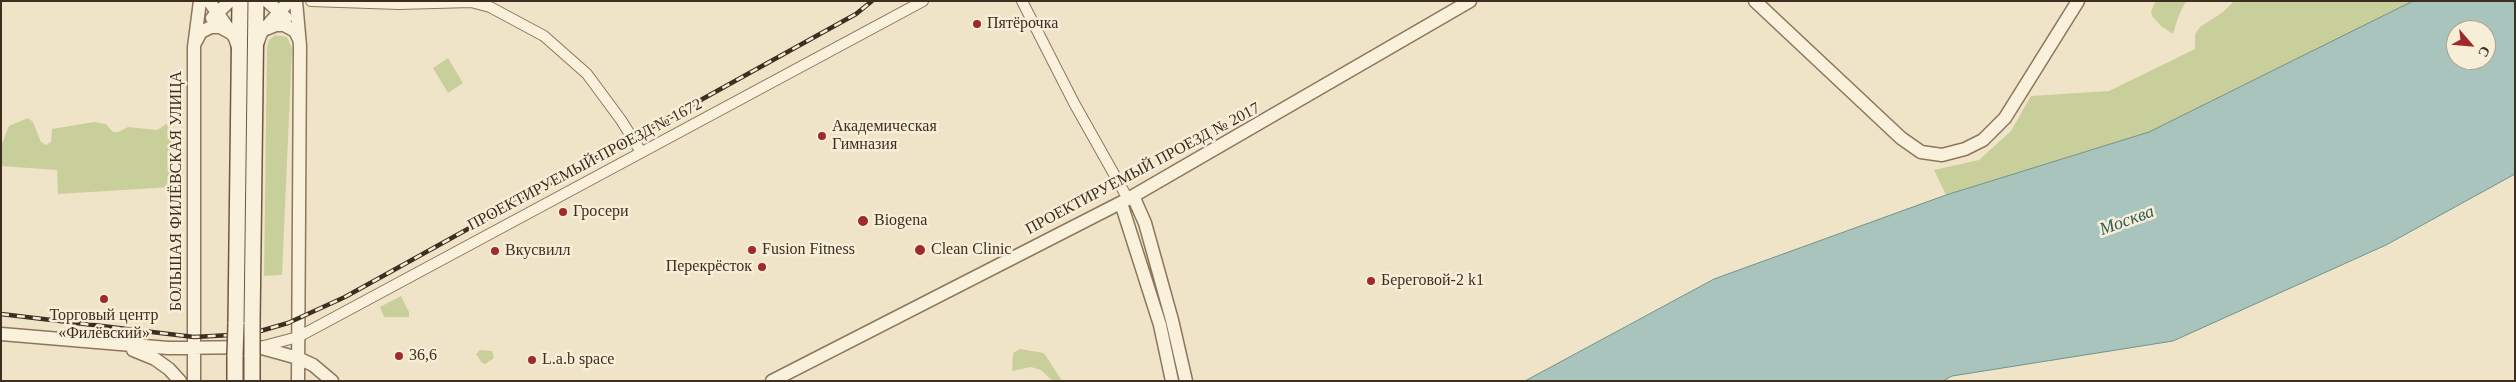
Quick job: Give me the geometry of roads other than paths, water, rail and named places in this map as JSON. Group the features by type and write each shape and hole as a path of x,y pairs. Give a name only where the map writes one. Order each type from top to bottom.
{"main road":[{"path":"235,381 240,1"},
{"path":"252,381 255,351 252,324 256,1"}],"street":[{"name":"БОЛЬШАЯ ФИЛЁВСКАЯ УЛИЦА","path":"194,381 194,47 200,1"},
{"path":"209,1 232,34 239,51"},
{"path":"195,33 230,1"},
{"path":"267,1 300,37"},
{"path":"255,52 259,37 290,1"},
{"path":"296,1 300,37 298,381"},
{"path":"310,1 400,4 472,2 490,7 544,36 587,74 621,120 641,152"},
{"name":"ПРОЕКТИРУЕМЫЙ ПРОЕЗД № 1672","path":"255,351 298,337 923,1"},
{"path":"1022,1 1074,103 1127,199 1145,223 1172,320 1186,381"},
{"name":"ПРОЕКТИРУЕМЫЙ ПРОЕЗД № 2017","path":"772,381 1127,199 1299,102 1470,1"},
{"path":"1755,1 1901,138 1921,152 1942,155 1965,149 1983,140 2005,118 2078,1"},
{"path":"264,30 272,26 284,25 295,31 300,37"},
{"path":"194,47 199,35 207,28 220,27 232,34"},
{"path":"1127,199 1160,325 1172,381"},
{"path":"1,334 114,345 168,348 194,346 255,351 298,358 313,365 332,381"},
{"path":"114,345 141,352 155,359 170,369 180,381"}],"water":[{"name":"Москва","path":"2413,1 2515,1 2515,174 2386,245 2173,341 1952,376 1943,381 1525,381 1714,279 1946,195 2149,132"}],"railway":[{"path":"1,314 194,337 250,334 288,323 345,297 856,14 872,1"}],"place":[{"name":"Пятёрочка","path":"977,24"},
{"name":"Академическая Гимназия","path":"822,136"},
{"name":"Гросери","path":"563,212"},
{"name":"Biogena","path":"863,221"},
{"name":"Fusion Fitness","path":"752,250"},
{"name":"Clean Clinic","path":"920,250"},
{"name":"Вкусвилл","path":"495,251"},
{"name":"Перекрёсток","path":"762,267"},
{"name":"Береговой-2 k1","path":"1371,281"},
{"name":"Торговый центр «Филёвский»","path":"104,299"},
{"name":"36,6","path":"399,356"},
{"name":"L.a.b space","path":"532,360"}]}
